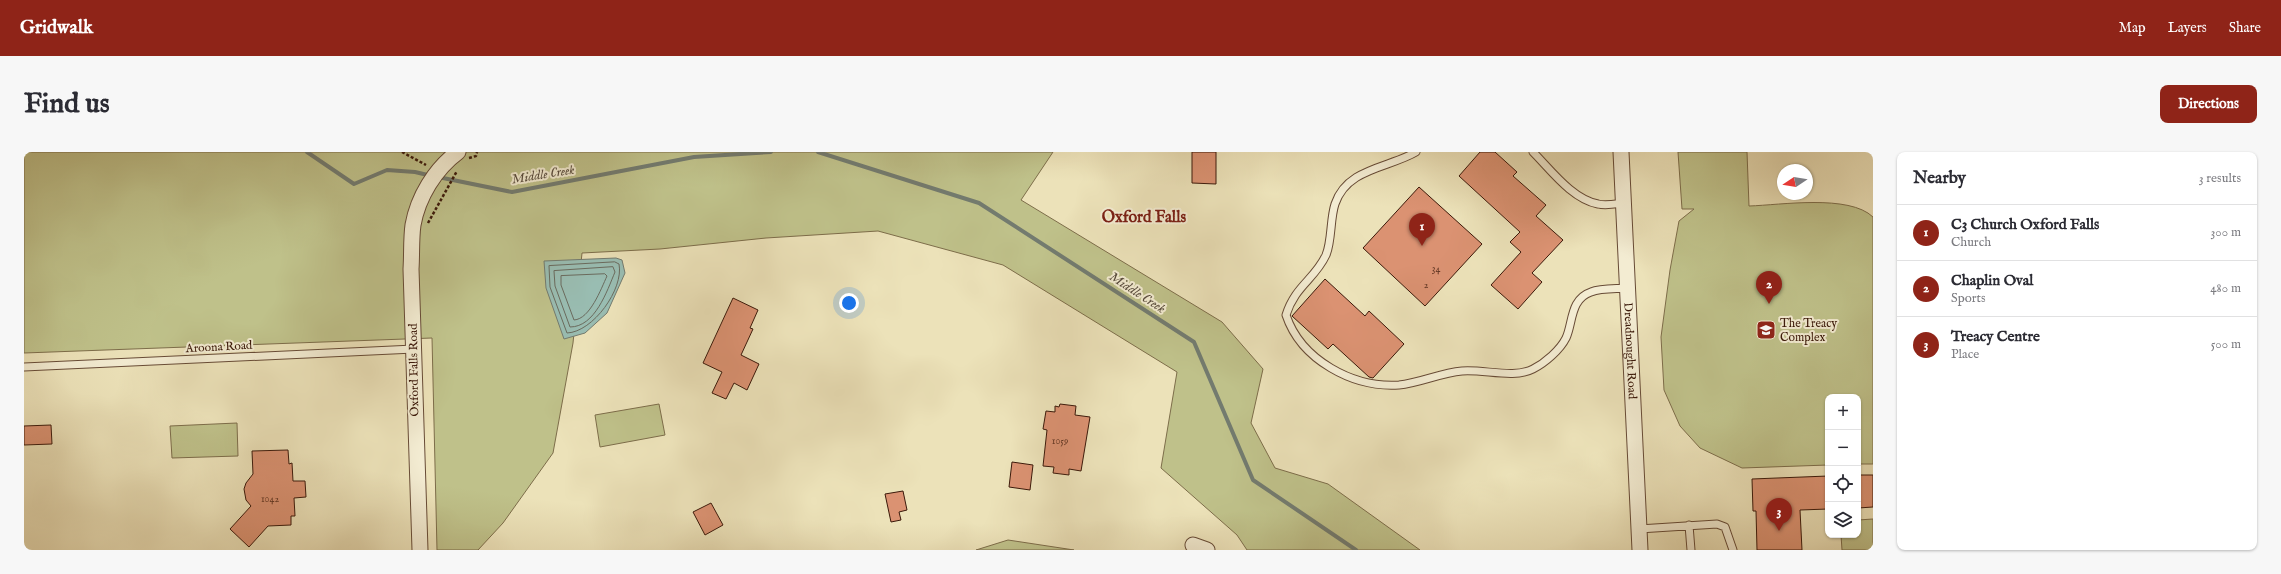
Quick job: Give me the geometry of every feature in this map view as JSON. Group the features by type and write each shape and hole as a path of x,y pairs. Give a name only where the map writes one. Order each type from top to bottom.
{"street":[{"name":"Dreadnought Road","path":"1621,152 1640,550"},
{"name":"Oxford Falls Road","path":"420,550 411,269 413,225 424,193 440,170 461,159"},
{"path":"1193,546 1207,550"}],"lane":[{"path":"1416,152 1405,159 1376,166 1352,180 1338,194 1330,219 1326,253 1318,268 1299,288 1290,302 1286,315 1299,342 1322,362 1346,376 1368,382 1398,385 1461,371 1484,370 1514,375 1533,370 1554,353 1566,338 1570,317 1579,300 1590,292 1627,288"},
{"path":"1533,152 1572,190 1591,202 1606,205 1623,203"},
{"name":"Aroona Road","path":"24,367 414,349"},
{"path":"1639,530 1716,524 1725,527 1733,550"},
{"path":"1689,525 1691,550"}],"path":[{"path":"402,152 431,168 440,170"},
{"path":"426,226 441,202 461,159 476,156 477,152"}],"green space":[{"path":"24,152 1053,152 1021,200 1222,322 1263,369 1251,423 1275,468 1328,484 1420,550 1247,550 1237,535 1161,468 1177,372 1003,265 878,231 766,238 660,249 582,253 573,343 553,453 503,523 478,550 437,550 432,338 24,353"},
{"name":"The Treacy Complex","path":"1678,152 1747,152 1749,206 1814,202 1832,203 1848,205 1862,210 1873,217 1873,464 1861,464 1861,394 1825,394 1825,465 1742,468 1700,448 1680,426 1664,390 1661,337 1670,270 1679,221 1694,209 1682,209"},
{"path":"659,404 665,435 600,447 595,415"},
{"path":"237,423 238,456 172,458 170,426"},
{"path":"1873,519 1873,550 1842,550 1841,538 1861,538 1861,520"},
{"path":"1008,540 1074,550 976,550"}],"water":[{"path":"616,258 622,260 625,273 607,313 585,333 564,339 546,288 544,261"}],"building":[{"path":"1192,152 1216,152 1216,184 1192,183"},
{"path":"1480,152 1495,152 1517,172 1513,176 1546,205 1536,216 1563,240 1532,273 1542,282 1518,309 1491,285 1521,252 1510,242 1520,232 1459,176"},
{"path":"1419,187 1482,244 1425,306 1363,248"},
{"path":"1325,279 1365,316 1369,311 1404,344 1373,378 1369,377 1333,344 1328,349 1292,316"},
{"path":"733,298 758,310 750,328 753,329 741,355 759,364 747,390 734,383 726,399 712,393 722,372 703,363"},
{"path":"1060,404 1076,406 1075,415 1090,417 1081,471 1069,469 1069,475 1053,473 1054,467 1043,466 1047,430 1043,429 1046,411 1055,412 1055,406 1059,407"},
{"path":"51,425 52,444 24,445 24,426"},
{"path":"288,450 289,464 292,463 293,481 305,481 306,497 294,498 295,516 291,516 291,525 268,526 249,547 230,529 251,506 246,500 244,489 246,483 253,474 252,451"},
{"path":"1012,462 1033,465 1030,490 1009,487"},
{"path":"1861,475 1873,475 1873,507 1861,508"},
{"path":"1825,476 1825,509 1800,510 1802,550 1757,550 1756,511 1753,511 1752,479"},
{"path":"903,491 907,510 899,512 901,520 891,522 885,494"},
{"path":"711,503 723,525 705,535 693,512"}],"waterway":[{"name":"Middle Creek","path":"307,152 354,184 387,170 415,172 432,176"},
{"name":"Middle Creek","path":"438,177 512,192 694,157 771,152"},
{"name":"Middle Creek","path":"818,152 979,203 1194,342 1253,480 1356,550"}],"place":[{"name":"C3 Church Oxford Falls","path":"1422,246"},
{"name":"Chaplin Oval","path":"1769,304"},
{"name":"The Treacy Complex","path":"1766,330"},
{"name":"Treacy Centre","path":"1779,531"}],"district":[{"name":"Oxford Falls","path":"1144,218"}]}
